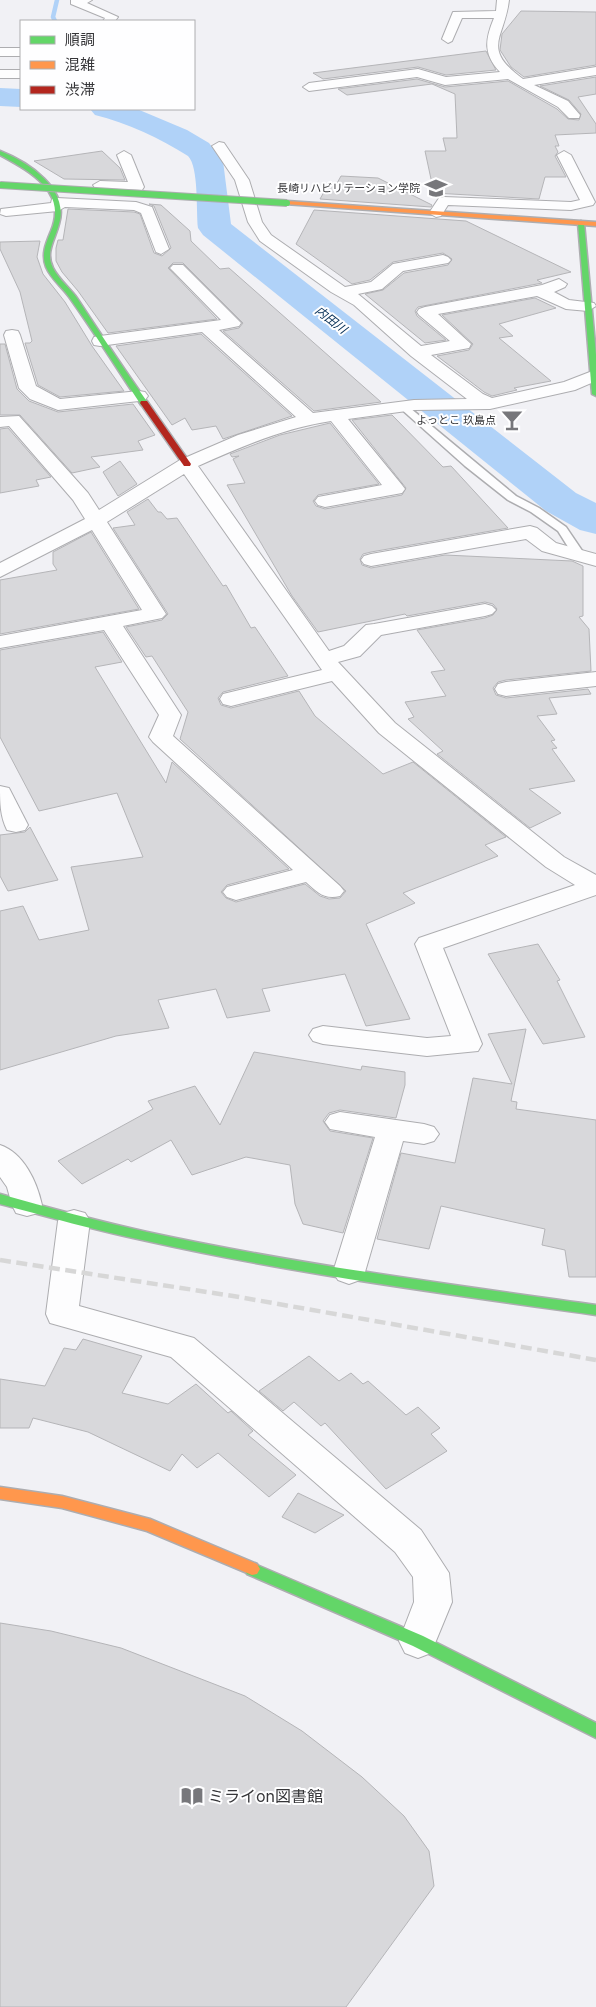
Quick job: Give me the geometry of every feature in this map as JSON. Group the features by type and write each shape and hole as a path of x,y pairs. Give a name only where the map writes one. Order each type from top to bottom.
{"street":[{"path":"502,0 502,15 489,33 492,53 498,64 516,79 563,104 574,115"},
{"path":"76,1 112,17 110,20"},
{"path":"468,32 450,35 457,14 502,15"},
{"path":"0,52 20,52"},
{"path":"309,87 418,74 445,81 516,79 595,73"},
{"path":"0,74 20,74"},
{"path":"219,146 242,180 255,222 266,238 283,253 360,302 417,352 485,404"},
{"path":"0,153 38,174 55,197 58,205 58,221 48,238 45,256 49,268 65,287 100,341 331,666 387,728 425,760 555,862 596,886"},
{"path":"436,213 444,201 571,206 588,202 564,155"},
{"path":"43,181 137,187 125,158 107,162"},
{"path":"0,185 596,224"},
{"path":"6,212 58,205 136,206 147,210 161,249"},
{"path":"581,223 596,394"},
{"path":"342,292 376,286 398,267 443,260"},
{"path":"100,341 233,323 178,268"},
{"path":"417,352 463,344 425,312 538,290 559,284"},
{"path":"538,290 566,304 588,306"},
{"path":"207,328 309,419"},
{"path":"12,335 28,388 50,402 58,405 139,396"},
{"path":"0,571 95,522 187,464 244,439 309,419 409,405 485,404 570,386 595,375"},
{"path":"325,501 395,489 336,416"},
{"path":"0,422 13,420 82,497 95,522 155,614 0,642"},
{"path":"370,560 454,540 530,532 549,547 588,557"},
{"path":"231,699 331,666 352,651 374,630 485,610"},
{"path":"110,623 170,715 161,737 330,891"},
{"path":"506,689 596,679"},
{"path":"0,793 16,825"},
{"path":"236,892 311,873"},
{"path":"323,1035 427,1047 468,1044 428,944 596,886"},
{"path":"340,1122 424,1134"},
{"path":"349,1272 392,1128"},
{"path":"0,1156 22,1184 13,1202 74,1221 448,1289 596,1310"},
{"path":"74,1221 62,1314 182,1346 408,1542 431,1573 433,1602 418,1641"},
{"path":"0,1493 62,1502 150,1525 418,1641 596,1731"}],"lane":[{"path":"409,405 483,476 523,506 534,510 562,529 588,557"}],"building":[{"path":"521,11 596,12 596,65 524,77 511,67 500,50 502,34"},
{"path":"486,51 496,70 446,75 418,67 323,79 313,73"},
{"path":"596,77 596,94 578,97 596,124 596,133 555,135 559,146 555,146 558,152 555,156 566,177 545,177 539,199 434,193 425,151 446,151 443,138 457,138 455,94 432,84 347,95 338,89 417,79 445,87 508,81 557,109 568,119 579,120 581,114 569,100 540,86"},
{"path":"102,151 120,168 125,180 64,179 34,161"},
{"path":"341,176 378,178 432,205 431,207 320,199 328,185 336,185"},
{"path":"149,204 161,205 190,231 191,241 220,269 229,268 381,402 314,411 223,331 239,328 243,323 183,263 173,263 168,268 217,319 108,333 62,272 56,261 58,240 63,240 68,209 134,212 140,214 154,253 162,256 171,248 154,206"},
{"path":"314,210 466,221 571,272 537,280 542,283 418,307 415,311 417,316 446,340 425,343 365,294 383,290 404,273 448,265 452,259 443,253 393,262 370,280 352,284 296,244"},
{"path":"40,241 37,257 43,274 65,302 92,346 124,391 60,397 38,385 25,343 32,341 20,292 0,249 0,242"},
{"path":"535,298 556,308 499,324 513,336 499,338 551,381 514,388 517,390 492,396 437,356 469,350 473,344 442,315"},
{"path":"201,334 292,416 223,439 216,426 192,430 185,418 172,425 116,346"},
{"path":"0,344 5,344 17,389 29,401 58,412 133,404 155,435 138,441 143,450 91,457 100,467 72,473 20,415 0,415"},
{"path":"392,415 443,467 451,466 508,528 363,554 360,559 362,565 371,568 445,555 572,561 583,566 583,616 579,617 589,629 591,671 506,680 498,682 493,688 496,695 506,698 588,689 591,694 549,698 557,714 537,716 555,740 551,741 557,748 552,749 575,781 529,789 561,813 530,828 437,754 443,751 408,719 414,717 405,702 446,696 431,672 445,670 417,630 485,618 493,615 497,609 493,604 485,602 407,616 405,614 318,632 292,596 227,485 245,483 233,459 239,456 232,457 230,454 280,435 330,423 379,484 318,495 313,501 316,506 325,509 402,495 406,488 352,420"},
{"path":"8,428 51,477 36,480 39,486 0,493 0,429"},
{"path":"120,461 137,484 118,496 103,472"},
{"path":"148,499 158,512 161,512 167,519 177,518 223,586 226,585 251,628 255,627 288,676 223,692 218,698 221,705 231,708 299,691 315,716 383,774 413,762 506,837 485,845 498,856 403,893 415,903 366,924 410,1019 366,1026 345,974 262,989 270,1011 227,1018 216,989 158,1000 169,1028 116,1036 0,1070 0,911 23,906 39,940 89,930 71,867 143,857 117,793 39,811 0,737 0,650 103,632 122,662 95,667 166,783 172,762 289,869 227,885 221,892 226,898 236,902 305,884 320,896 329,899 340,898 346,891 180,739 188,712 152,656 146,657 126,627 162,620 168,614 113,528 135,525 127,512"},
{"path":"91,532 139,609 0,634 0,580 57,570 53,564 53,552"},
{"path":"30,827 58,880 8,891 0,876 0,835 25,832"},
{"path":"538,944 560,980 557,981 585,1037 543,1044 488,954"},
{"path":"526,1029 511,1101 517,1102 516,1109 596,1120 596,1277 569,1277 565,1250 542,1245 545,1229 441,1206 429,1249 377,1239 401,1153 455,1163 473,1078 512,1084 488,1034"},
{"path":"254,1052 361,1070 362,1066 405,1072 405,1085 396,1118 340,1110 329,1113 323,1121 330,1131 373,1138 343,1233 303,1224 295,1204 290,1165 246,1157 192,1175 171,1140 131,1162 128,1159 82,1184 58,1161 153,1109 148,1101 195,1086 220,1125"},
{"path":"83,1339 142,1356 122,1393 168,1404 196,1384 228,1413 231,1411 253,1431 248,1435 296,1475 269,1497 218,1453 197,1468 182,1454 170,1471 88,1432 33,1418 29,1428 0,1428 0,1379 45,1386 64,1348 76,1350"},
{"path":"309,1356 339,1381 351,1373 363,1384 368,1381 406,1415 418,1407 440,1428 431,1434 447,1451 386,1489 325,1423 321,1426 294,1402 283,1411 259,1391"},
{"path":"298,1493 344,1515 315,1533 282,1517"},
{"name":"ミライon図書館","path":"0,1623 51,1631 121,1648 245,1696 302,1731 362,1777 404,1816 429,1851 434,1886 346,2007 0,2007"}],"waterway":[{"path":"54,20 53,17 57,0"},
{"name":"内田川","path":"0,97 20,98"},
{"name":"内田川","path":"115,110 189,143 205,156 209,169 215,228 561,502 596,521"}],"railway":[{"path":"0,1260 233,1296 596,1360"}],"traffic: fast":[{"path":"0,153 32,172 51,189 57,200 59,211 57,223 47,249 49,266 72,296 144,403"},
{"path":"0,185 287,203"},
{"path":"581,223 596,394"},
{"path":"0,1199 72,1219 221,1252 371,1278 596,1310"},
{"path":"252,1569 418,1641 596,1731"}],"traffic: slow":[{"path":"287,203 596,224"},
{"path":"0,1493 62,1502 150,1525 252,1569"}],"traffic: jam":[{"path":"144,403 187,464"}],"place":[{"name":"長崎リハビリテーション学院","path":"436,188"},
{"name":"よっとこ 玖島点","path":"512,420"},
{"name":"ミライon図書館","path":"192,1796"}]}
